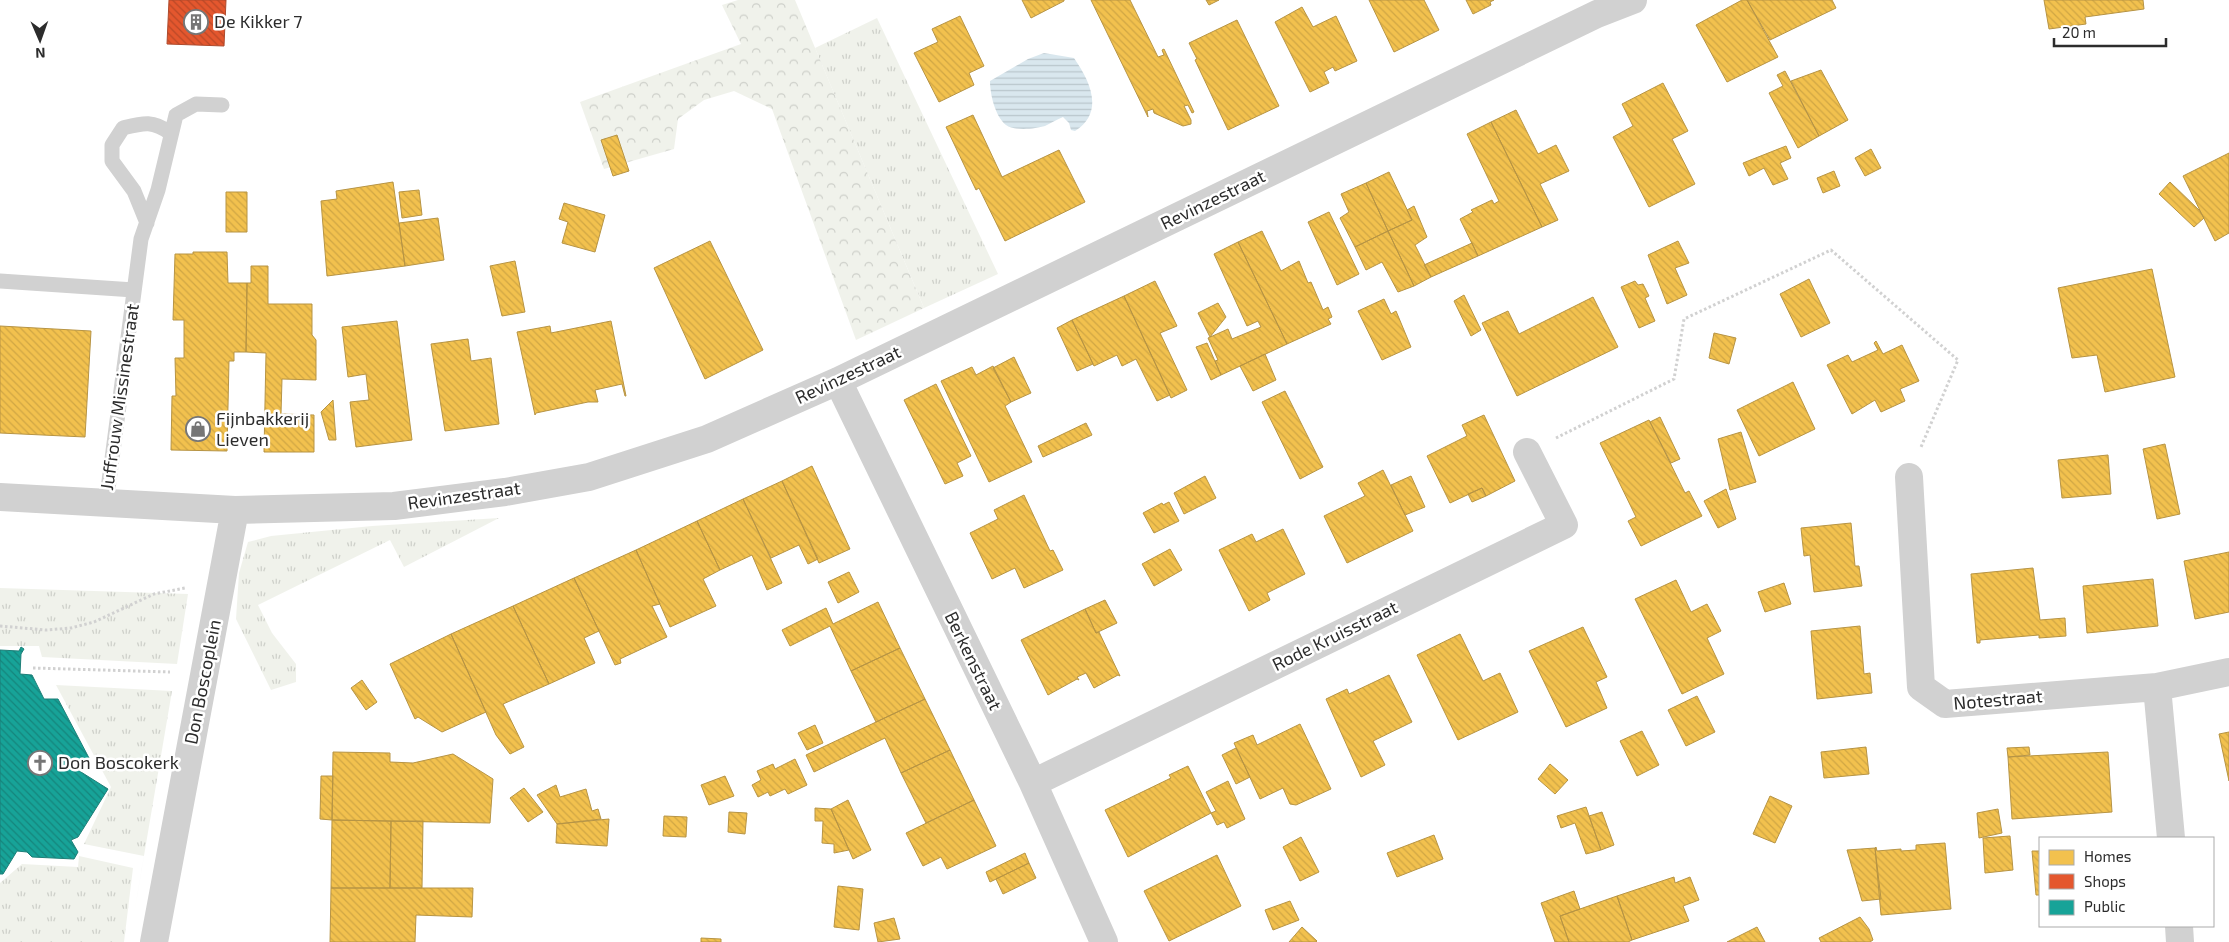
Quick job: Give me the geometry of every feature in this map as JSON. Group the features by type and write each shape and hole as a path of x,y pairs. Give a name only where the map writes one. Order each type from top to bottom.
{"street":[{"name":"Revinzestraat","path":"0,497 235,510 394,506 505,492 588,477 707,439 838,381 1597,14 1633,0"},
{"name":"Berkenstraat","path":"838,381 1033,783 1104,942"},
{"name":"Rode Kruisstraat","path":"1033,783 1564,525 1527,452"},
{"name":"Notestraat","path":"1909,477 1922,687 1945,704 2157,687 2229,672"},
{"name":"Don Boscoplein","path":"154,942 235,510"},
{"path":"2157,687 2171,837"},
{"path":"2178,927 2180,942"}],"lane":[{"name":"Juffrouw Missinestraat","path":"106,504 141,239 158,190 170,133 176,115 196,104 222,105"},
{"path":"147,223 134,191 112,161 112,145 123,128 137,124 153,123 170,133"},
{"name":"Juffrouw Missinestraat","path":"0,282 134,290"}],"path":[{"path":"1527,452 1674,379 1684,319 1831,250 1958,360 1909,477"},
{"path":"0,626 46,630 71,628 109,616 154,594 184,588 221,589"},
{"path":"33,668 205,673"}],"green space":[{"path":"738,0 795,0 924,308 856,340 772,109 734,91 704,100 678,119 674,149 604,169 580,102 741,44 722,5"},
{"path":"877,18 998,274 924,308 815,48"},
{"path":"499,518 404,567 390,540 258,605 272,633 296,664 296,682 271,690 236,619 239,573 248,542 271,536 372,526"},
{"path":"0,588 188,594 177,664 42,657 39,646 0,646"},
{"path":"56,685 172,691 144,856 84,844 111,787"},
{"path":"79,856 133,868 124,942 0,942 0,883 22,864 78,867"}],"shaded area":[{"path":"1044,53 1074,58 1089,86 1092,96 1090,115 1075,131 1071,130 1069,123 1063,117 1041,127 1025,129 1010,127 1002,121 996,111 990,81 1028,59"}],"building: Homes":[{"path":"1022,0 1064,0 1064,1 1031,18"},
{"path":"1091,0 1130,0 1158,57 1164,55 1162,50 1164,49 1194,112 1192,113 1188,105 1184,106 1191,124 1183,126 1154,113 1153,109 1147,111 1148,117"},
{"path":"1206,0 1219,0 1209,5"},
{"path":"1369,0 1424,0 1439,30 1394,52"},
{"path":"1466,0 1494,0 1490,2 1491,5 1473,14"},
{"path":"1742,0 1747,0 1778,57 1727,82 1696,25"},
{"path":"1747,0 1832,0 1836,8 1770,40"},
{"path":"2044,0 2143,0 2144,9 2085,17 2086,24 2049,29"},
{"path":"1302,7 1313,27 1336,16 1357,61 1335,71 1333,67 1324,72 1329,83 1310,92 1275,22"},
{"path":"960,16 984,66 969,73 974,85 939,102 914,53 938,42 932,29"},
{"path":"1237,20 1279,106 1228,130 1189,43"},
{"path":"1821,70 1848,120 1819,136 1791,81"},
{"path":"1785,71 1819,136 1798,148 1769,93 1783,86 1777,75"},
{"path":"1663,83 1688,131 1672,139 1695,184 1649,207 1613,137 1633,126 1622,104"},
{"path":"1516,110 1538,154 1556,145 1569,171 1540,184 1558,220 1542,227 1491,122"},
{"path":"973,115 1002,177 1059,150 1085,202 1005,241 979,188 976,190 946,127"},
{"path":"1491,122 1542,227 1478,256 1460,219 1473,212 1471,210 1492,200 1494,204 1499,201 1467,134"},
{"path":"617,135 629,171 613,176 601,140"},
{"path":"1786,146 1791,158 1780,163 1788,179 1773,185 1764,168 1749,176 1743,163"},
{"path":"1871,149 1881,168 1865,176 1855,158"},
{"path":"2229,153 2229,233 2215,241 2183,176"},
{"path":"1834,171 1840,186 1823,193 1817,178"},
{"path":"1389,172 1412,220 1388,231 1366,183"},
{"path":"393,182 405,266 327,276 321,201 337,199 336,191"},
{"path":"2170,182 2199,210 2204,218 2194,227 2159,194"},
{"path":"1366,183 1388,231 1355,247 1340,218 1349,212 1341,194"},
{"path":"419,190 422,215 402,218 399,192"},
{"path":"226,192 247,192 247,232 226,232"},
{"path":"564,203 605,215 595,252 562,243 568,222 559,219"},
{"path":"1414,206 1427,237 1415,245 1431,277 1414,286 1388,231 1412,220 1407,210"},
{"path":"1329,212 1359,274 1337,285 1308,222"},
{"path":"438,218 444,260 405,266 399,223"},
{"path":"1262,231 1281,271 1299,261 1308,283 1311,282 1323,310 1328,307 1332,317 1328,319 1331,324 1287,344 1238,242"},
{"path":"1388,231 1414,286 1398,292 1382,262 1366,270 1355,247"},
{"path":"710,241 763,350 705,379 654,268"},
{"path":"1678,241 1689,263 1675,268 1687,295 1667,304 1648,255"},
{"path":"1238,242 1287,344 1221,375 1215,361 1218,360 1208,338 1228,329 1232,339 1261,327 1258,321 1247,326 1214,254"},
{"path":"1472,243 1478,256 1431,277 1424,265"},
{"path":"193,252 227,252 228,283 247,283 246,352 234,352 234,361 229,361 227,451 171,450 172,396 176,396 175,358 184,358 184,320 173,320 175,254 193,254"},
{"path":"515,261 525,312 502,316 490,266"},
{"path":"251,266 268,266 268,304 312,304 312,335 316,340 316,380 282,379 281,414 314,415 314,452 264,452 266,353 246,352 247,283 251,283"},
{"path":"2152,269 2175,377 2105,392 2097,355 2072,358 2058,288"},
{"path":"1809,279 1830,323 1801,337 1780,294"},
{"path":"1155,281 1177,326 1160,333 1187,390 1171,398 1124,296"},
{"path":"1635,281 1638,285 1643,284 1649,296 1645,298 1655,321 1639,328 1621,287"},
{"path":"1464,295 1481,330 1471,336 1454,301"},
{"path":"1124,296 1170,395 1157,401 1136,359 1122,366 1117,355 1094,366 1072,320"},
{"path":"1593,297 1618,347 1517,396 1482,323 1508,311 1519,334"},
{"path":"1384,299 1391,314 1396,311 1411,347 1382,360 1358,311"},
{"path":"1218,303 1226,317 1210,337 1198,313"},
{"path":"1072,320 1093,364 1077,371 1057,328"},
{"path":"397,321 412,440 356,447 350,402 369,400 366,374 348,377 342,327"},
{"path":"611,321 626,396 622,384 595,390 598,402 588,402 536,413 535,415 517,332 550,326 551,333"},
{"path":"0,326 91,331 85,437 0,433"},
{"path":"1714,333 1736,338 1729,364 1709,358"},
{"path":"468,339 471,361 491,358 499,424 445,431 431,344"},
{"path":"1876,341 1883,354 1902,345 1919,381 1900,389 1905,401 1881,412 1875,400 1852,414 1827,365 1848,355 1852,362 1878,350 1874,343"},
{"path":"1207,343 1221,375 1211,380 1196,347"},
{"path":"1265,354 1276,380 1253,391 1240,366"},
{"path":"1014,357 1031,393 1011,402 993,368"},
{"path":"993,366 1011,402 1005,406 1032,462 989,482 941,381 972,367 976,375"},
{"path":"1793,382 1815,429 1759,456 1737,410"},
{"path":"936,384 971,456 957,463 963,476 945,484 904,400"},
{"path":"1285,391 1323,467 1300,479 1262,402"},
{"path":"333,400 336,440 329,440 321,412"},
{"path":"1484,415 1515,481 1486,496 1482,488 1450,503 1427,456 1467,436 1462,425"},
{"path":"1660,417 1680,459 1671,463 1650,422"},
{"path":"1649,420 1685,493 1689,491 1702,516 1641,546 1628,521 1636,517 1600,443"},
{"path":"1086,423 1092,435 1043,457 1038,446"},
{"path":"1741,432 1756,482 1730,490 1718,439"},
{"path":"2165,444 2180,514 2157,519 2143,449"},
{"path":"2108,455 2111,494 2062,498 2058,460"},
{"path":"812,466 850,549 819,563 782,481"},
{"path":"1383,470 1413,531 1347,563 1324,516 1365,496 1358,483"},
{"path":"1205,476 1216,498 1184,514 1174,493"},
{"path":"1411,476 1425,507 1405,515 1391,485"},
{"path":"782,481 818,559 808,564 799,545 771,558 743,499"},
{"path":"1482,488 1486,496 1472,502 1468,494"},
{"path":"1726,489 1736,519 1718,528 1704,501"},
{"path":"1024,495 1050,551 1053,550 1063,570 1024,588 1015,568 992,579 970,533 998,519 994,510"},
{"path":"743,499 782,583 767,590 752,555 720,570 697,521"},
{"path":"1169,502 1179,521 1154,533 1143,513 1162,503 1163,505"},
{"path":"697,521 720,570 703,579 716,606 670,627 636,550"},
{"path":"1851,523 1855,566 1859,566 1862,586 1814,592 1810,555 1804,556 1801,528"},
{"path":"1283,529 1305,574 1267,593 1270,600 1249,611 1219,550 1252,534 1256,542"},
{"path":"1170,549 1182,570 1154,586 1142,564"},
{"path":"636,550 660,604 652,606 667,637 620,659 621,663 615,665 574,578"},
{"path":"2229,552 2229,612 2195,619 2184,561"},
{"path":"2033,568 2040,620 2065,618 2066,636 2039,638 2039,635 1980,640 1980,643 1977,643 1971,574"},
{"path":"849,572 859,592 838,603 828,582"},
{"path":"574,578 599,631 584,638 595,663 549,684 513,606"},
{"path":"2153,579 2158,626 2087,633 2083,586"},
{"path":"1676,580 1691,612 1707,604 1721,631 1707,638 1724,674 1682,694 1635,599"},
{"path":"1784,583 1791,604 1765,612 1758,592"},
{"path":"1105,600 1117,623 1096,633 1085,609"},
{"path":"878,602 900,648 851,671 830,626 790,646 782,630 826,608 833,624"},
{"path":"513,606 549,684 503,704 524,747 510,754 496,735 451,634"},
{"path":"1085,609 1096,633 1099,632 1120,676 1118,675 1094,688 1086,673 1077,677 1079,680 1077,679 1048,695 1021,640"},
{"path":"1860,626 1864,674 1870,673 1872,693 1817,699 1811,631"},
{"path":"1583,627 1607,677 1596,682 1607,708 1566,727 1529,651"},
{"path":"451,634 486,712 442,732 418,717 415,719 390,664"},
{"path":"1460,634 1483,681 1500,673 1518,712 1458,740 1417,655"},
{"path":"900,648 925,699 876,722 851,671"},
{"path":"1389,675 1412,722 1373,741 1385,765 1361,777 1326,699 1347,689 1349,694"},
{"path":"362,680 377,702 366,710 351,688"},
{"path":"1697,696 1715,732 1686,746 1668,710"},
{"path":"925,699 950,750 901,773 885,738 814,772 806,755"},
{"path":"1300,724 1331,789 1296,805 1290,804 1283,788 1260,799 1234,743 1253,735 1257,745"},
{"path":"815,725 823,743 807,750 798,733"},
{"path":"1642,731 1659,765 1637,776 1620,741"},
{"path":"2229,732 2229,781 2219,734"},
{"path":"1866,747 1869,774 1824,778 1821,752"},
{"path":"2029,747 2030,755 2008,757 2007,748"},
{"path":"1236,748 1250,777 1236,784 1222,755"},
{"path":"950,750 974,800 926,823 901,773"},
{"path":"333,752 390,753 390,762 413,763 453,754 493,779 490,823 332,820"},
{"path":"2108,752 2112,812 2012,819 2008,757"},
{"path":"795,759 807,785 788,794 785,789 770,796 768,792 758,797 752,785 761,780 757,771 773,764 775,769"},
{"path":"1550,764 1568,780 1555,794 1538,779"},
{"path":"1188,766 1211,813 1128,857 1105,810 1171,778 1169,775"},
{"path":"321,776 333,776 332,820 320,819"},
{"path":"725,776 734,796 709,805 701,785"},
{"path":"1228,781 1245,819 1227,828 1224,822 1217,825 1211,813 1216,811 1206,792"},
{"path":"556,785 560,797 586,789 592,811 598,809 601,819 557,824 537,795"},
{"path":"524,788 543,812 528,822 510,798"},
{"path":"1770,796 1792,806 1775,843 1753,834"},
{"path":"848,800 871,850 853,859 831,809"},
{"path":"974,800 996,846 947,869 941,857 923,866 906,833"},
{"path":"1586,807 1601,850 1586,854 1575,823 1561,828 1557,816"},
{"path":"815,808 831,809 849,850 834,853 834,844 822,843 823,821 815,821"},
{"path":"1998,809 2002,833 1979,838 1977,813"},
{"path":"729,812 747,813 745,834 728,832"},
{"path":"1602,812 1614,845 1601,850 1589,816"},
{"path":"664,816 687,817 686,837 663,836"},
{"path":"609,819 607,846 556,843 557,824"},
{"path":"332,820 391,821 390,888 331,888"},
{"path":"391,821 423,821 422,888 390,888"},
{"path":"1434,835 1443,859 1397,877 1387,853"},
{"path":"2010,836 2013,870 1985,873 1983,838"},
{"path":"1301,837 1319,872 1300,881 1283,847"},
{"path":"1945,843 1951,909 1881,915 1875,848 1877,851 1916,850 1916,845"},
{"path":"1875,848 1881,899 1862,901 1847,850"},
{"path":"2032,851 2039,851 2039,895 2036,895"},
{"path":"1025,853 1029,863 990,882 986,872"},
{"path":"1217,855 1241,906 1169,941 1144,891"},
{"path":"1029,863 1036,878 1003,894 996,879"},
{"path":"1674,877 1675,883 1690,877 1699,900 1683,906 1689,921 1632,940 1617,896"},
{"path":"838,886 863,889 859,930 834,927"},
{"path":"331,888 473,888 472,917 416,915 415,942 330,942"},
{"path":"1574,891 1580,909 1560,916 1569,942 1555,942 1541,903"},
{"path":"1617,896 1632,940 1628,942 1569,942 1560,916"},
{"path":"1290,901 1299,920 1273,930 1265,910"},
{"path":"1860,917 1869,929 1873,940 1870,942 1821,942 1819,938"},
{"path":"894,918 900,939 878,942 874,923"},
{"path":"1302,927 1317,941 1316,942 1289,942"},
{"path":"1757,927 1765,942 1727,942"},
{"path":"701,938 721,939 721,942 701,942"}],"building: Shops":[{"name":"De Kikker 7","path":"169,0 226,0 224,46 167,44"}],"building: Public":[{"name":"Don Boscokerk","path":"21,647 24,649 21,654 20,674 32,675 44,699 58,699 89,758 73,767 108,789 78,837 71,840 78,852 74,859 32,857 27,852 17,851 3,874 0,874 0,650 19,651"}],"place":[{"name":"De Kikker 7","path":"196,22"},
{"name":"Fijnbakkerij Lieven","path":"198,429"},
{"name":"Don Boscokerk","path":"40,763"}]}
